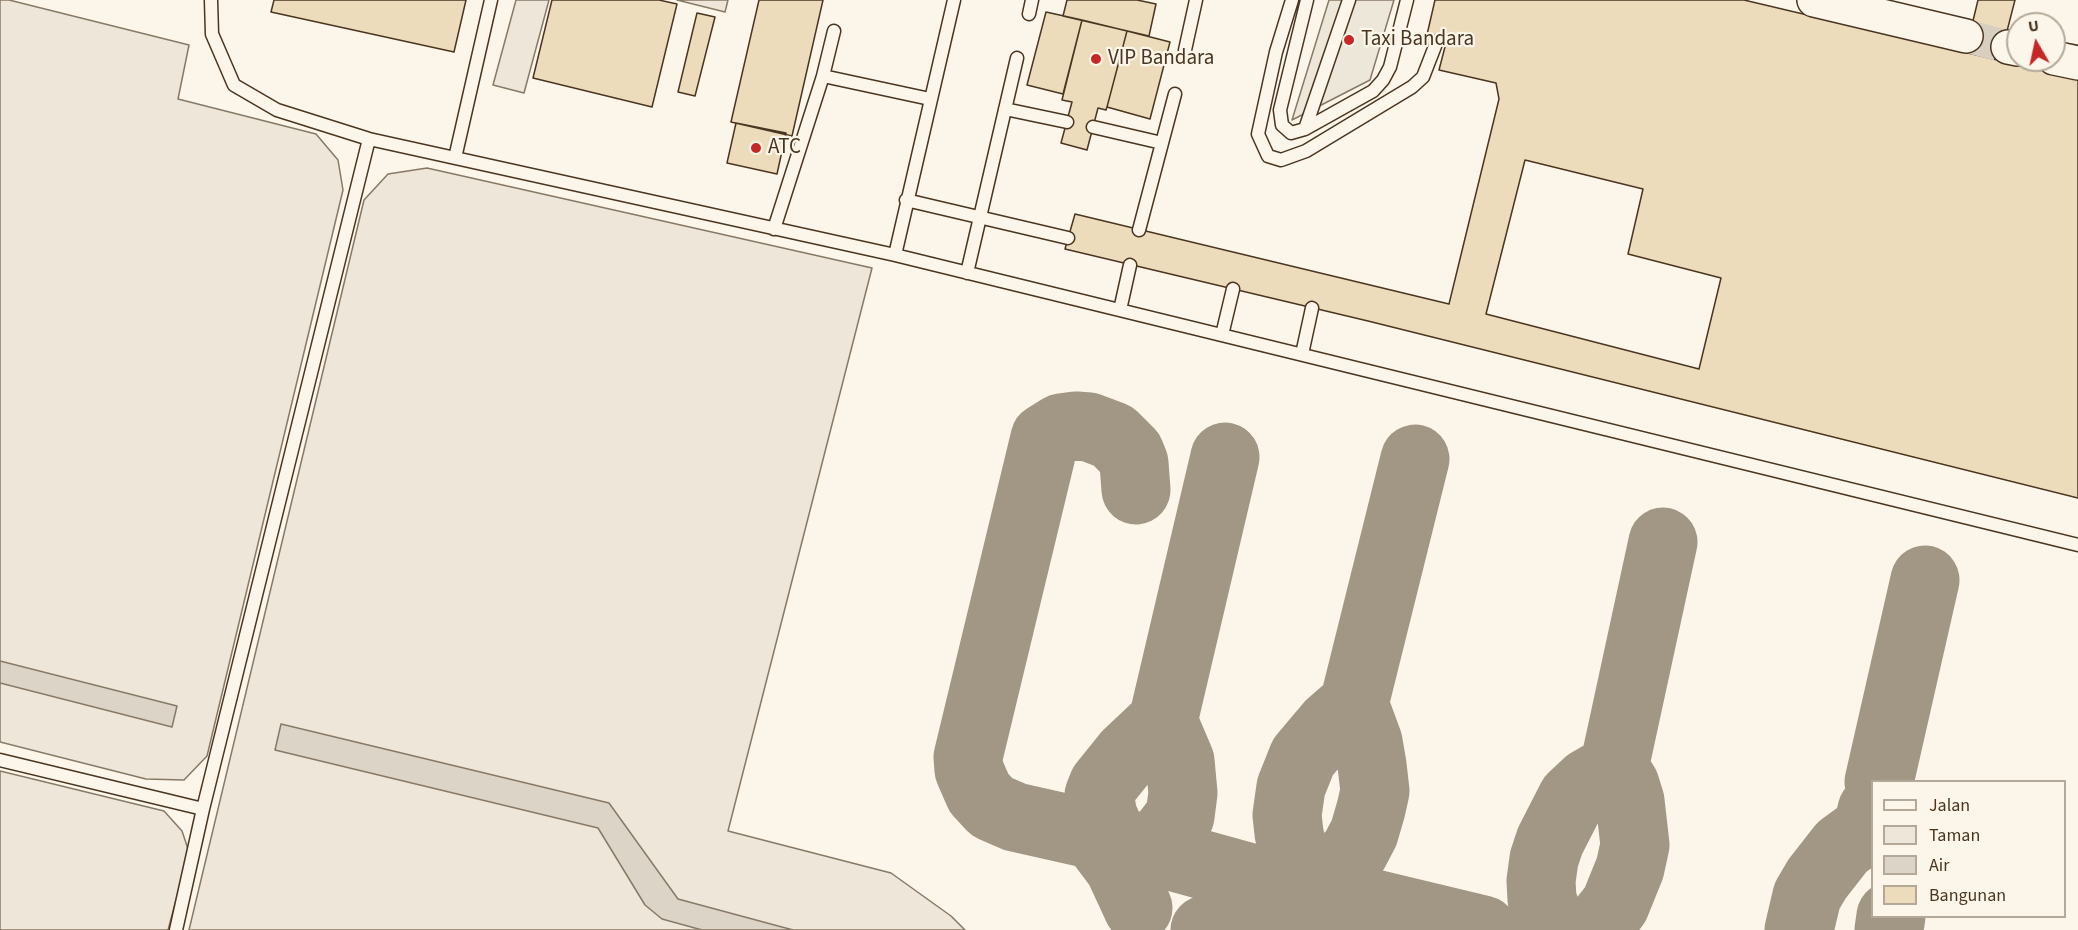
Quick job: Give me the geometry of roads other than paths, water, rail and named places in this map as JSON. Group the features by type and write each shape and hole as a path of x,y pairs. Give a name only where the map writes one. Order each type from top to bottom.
{"street":[{"path":"1814,0 1966,36"}],"lane":[{"path":"209,0 212,34 234,85 277,110 369,139 895,255 2078,545"},
{"path":"455,158 491,0"},
{"path":"895,255 954,0"},
{"path":"1029,14 1032,0"},
{"path":"1185,50 1196,0"},
{"path":"1292,0 1276,52 1258,134 1268,156 1281,160 1306,151 1412,87 1423,77 1437,41"},
{"path":"1306,0 1280,110 1282,125 1291,133 1305,129 1372,91 1383,80 1390,67 1407,0"},
{"path":"1305,129 1348,0"},
{"path":"774,229 823,76 834,31"},
{"path":"967,273 1017,58"},
{"path":"823,76 930,99"},
{"path":"1139,230 1175,94"},
{"path":"1005,109 1067,122"},
{"path":"1093,128 1162,142"},
{"path":"176,930 203,809 369,139"},
{"path":"906,200 1068,238"},
{"path":"1120,310 1130,265"},
{"path":"1222,335 1233,289"},
{"path":"1302,354 1312,308"},
{"path":"0,760 203,809"}],"water":[{"path":"0,661 177,706 172,727 0,683"},
{"path":"281,724 609,803 678,899 793,930 702,930 662,919 645,905 598,828 275,750"}],"tunnel":[{"path":"1966,36 2006,46"}],"place":[{"name":"Taxi Bandara","path":"1349,40"},
{"name":"VIP Bandara","path":"1096,59"},
{"name":"ATC","path":"756,148"}]}
